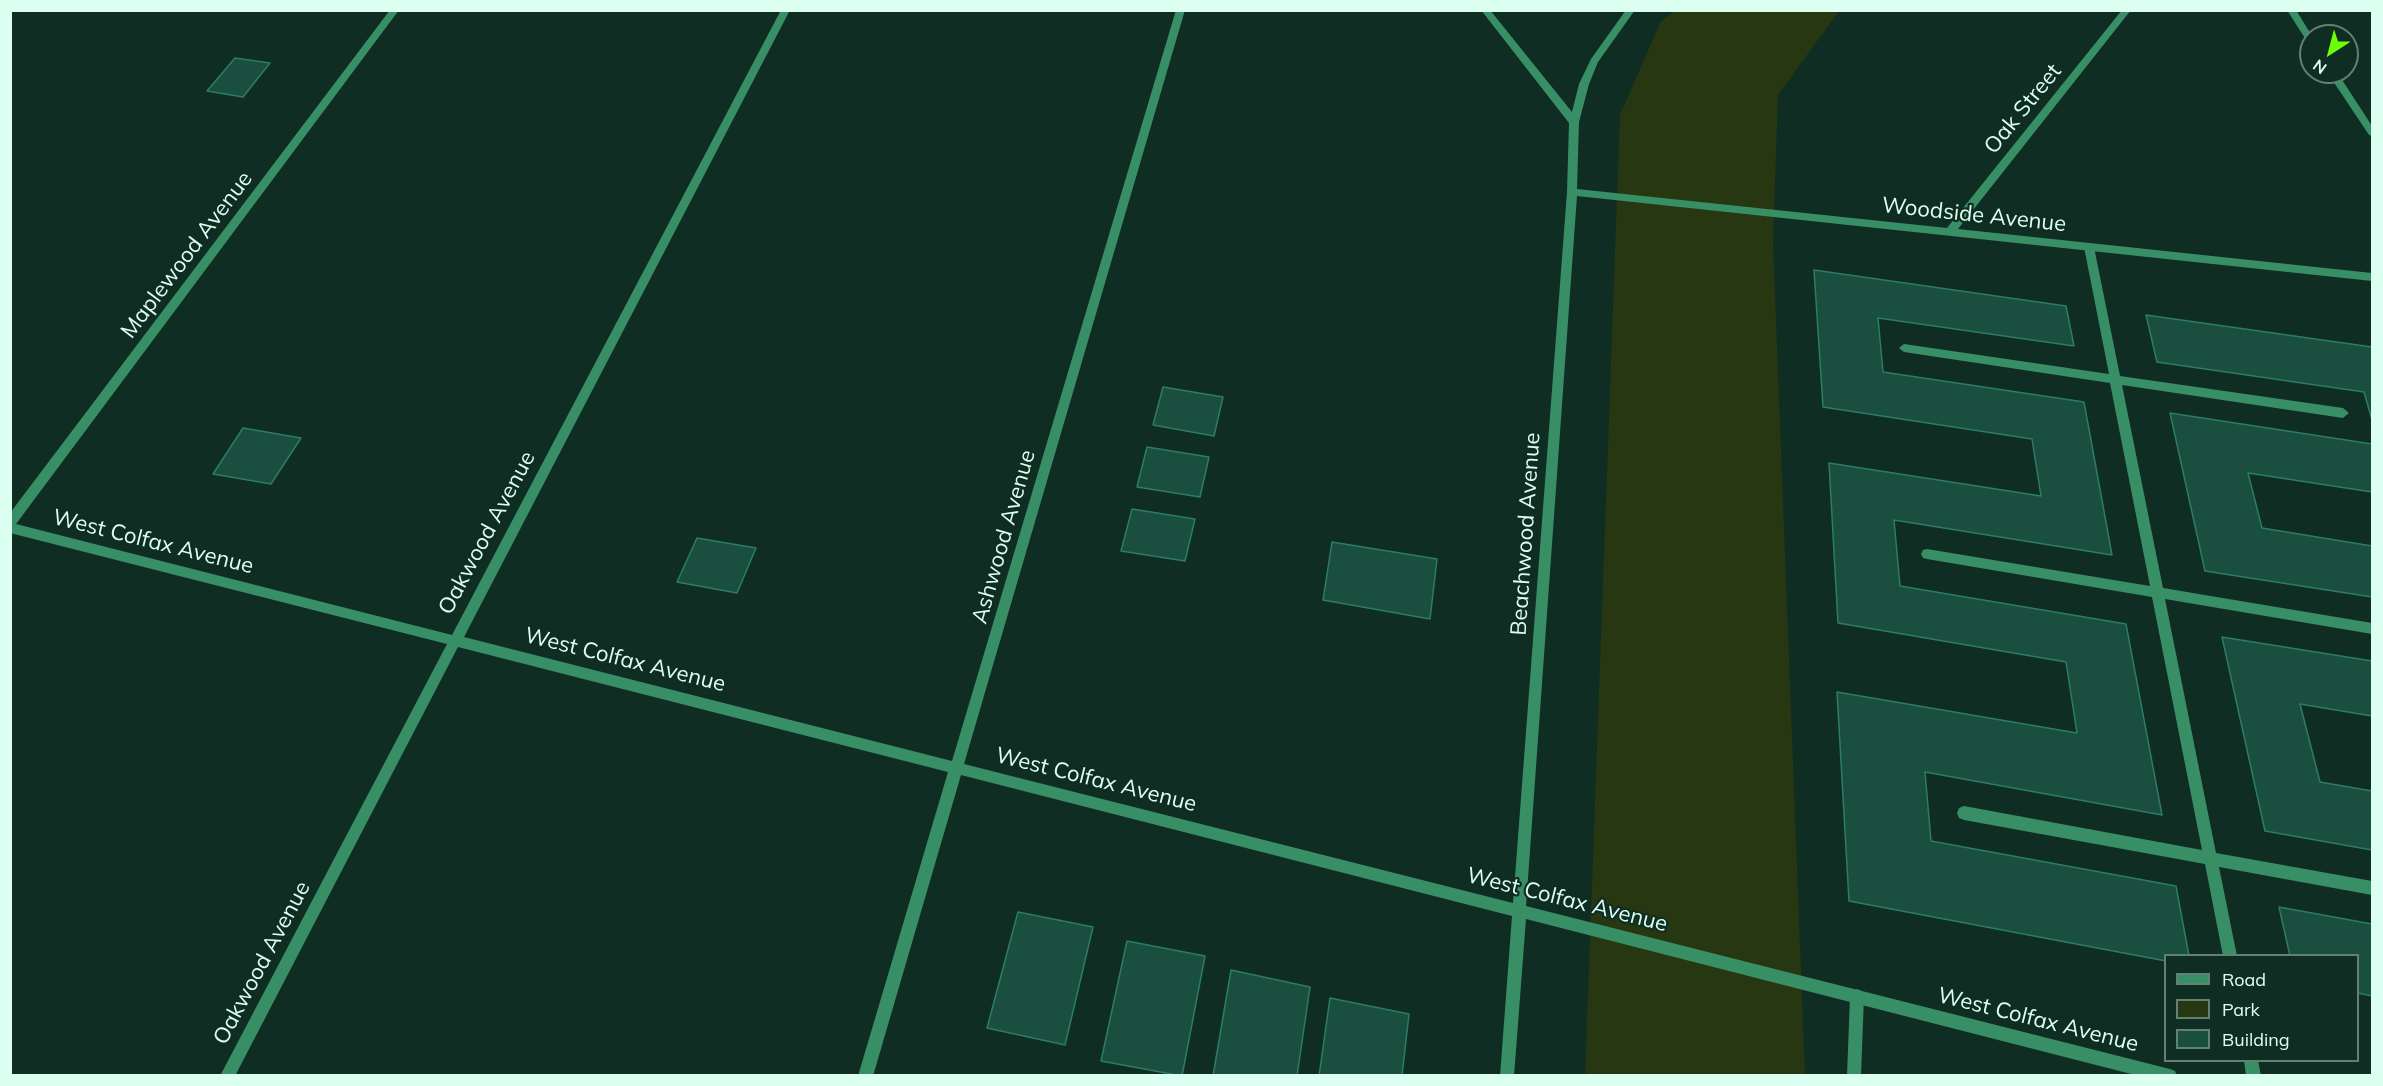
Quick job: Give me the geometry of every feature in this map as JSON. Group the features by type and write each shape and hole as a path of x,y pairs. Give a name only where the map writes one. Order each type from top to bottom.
{"street":[{"name":"Maplewood Avenue","path":"10,523 395,10"},
{"name":"Oakwood Avenue","path":"227,1076 786,10"},
{"name":"Ashwood Avenue","path":"865,1076 1181,10"},
{"path":"1485,10 1574,122"},
{"name":"Beachwood Avenue","path":"1507,1076 1572,192 1574,122 1584,84 1594,61 1631,10"},
{"name":"Oak Street","path":"1950,232 2127,10"},
{"path":"2291,10 2300,24"},
{"path":"2340,84 2373,133"},
{"name":"Woodside Avenue","path":"1572,192 2373,277"},
{"path":"2089,246 2230,954"},
{"path":"1904,348 2343,413"},
{"name":"West Colfax Avenue","path":"10,528 958,766 2170,1076"},
{"path":"1927,555 2373,628"},
{"path":"1964,813 2373,888"},
{"path":"1854,1076 1857,996"}],"green space":[{"path":"1674,11 1839,11 1778,95 1773,242 1805,1075 1585,1076 1620,115 1660,23"}],"building":[{"path":"235,58 270,63 243,97 207,91"},
{"path":"1814,270 2066,306 2074,346 1878,318 1883,372 2084,402 2112,555 1894,520 1900,586 2126,624 2162,815 1925,772 1931,841 2176,886 2189,954 2164,954 2164,961 1849,901 1837,692 2077,733 2066,662 1838,623 1829,463 2041,496 2032,439 1823,407"},
{"path":"2146,315 2372,347 2372,420 2364,392 2157,362"},
{"path":"1163,387 1223,397 1214,436 1153,425"},
{"path":"2170,413 2372,444 2372,492 2248,473 2262,528 2372,546 2372,597 2205,571"},
{"path":"243,428 301,438 271,484 213,474"},
{"path":"1147,447 1209,457 1200,497 1137,487"},
{"path":"1132,509 1195,519 1185,561 1121,551"},
{"path":"697,538 756,548 737,593 677,582"},
{"path":"1332,542 1437,559 1430,619 1323,600"},
{"path":"2222,637 2372,661 2372,716 2300,704 2320,782 2372,791 2372,850 2265,831"},
{"path":"2279,907 2372,924 2372,996 2359,993 2359,954 2290,954"},
{"path":"1018,912 1093,927 1065,1045 987,1028"},
{"path":"1127,941 1205,956 1182,1076 1101,1061"},
{"path":"1231,970 1310,987 1297,1076 1213,1076"},
{"path":"1330,998 1409,1014 1402,1076 1319,1076"}]}
